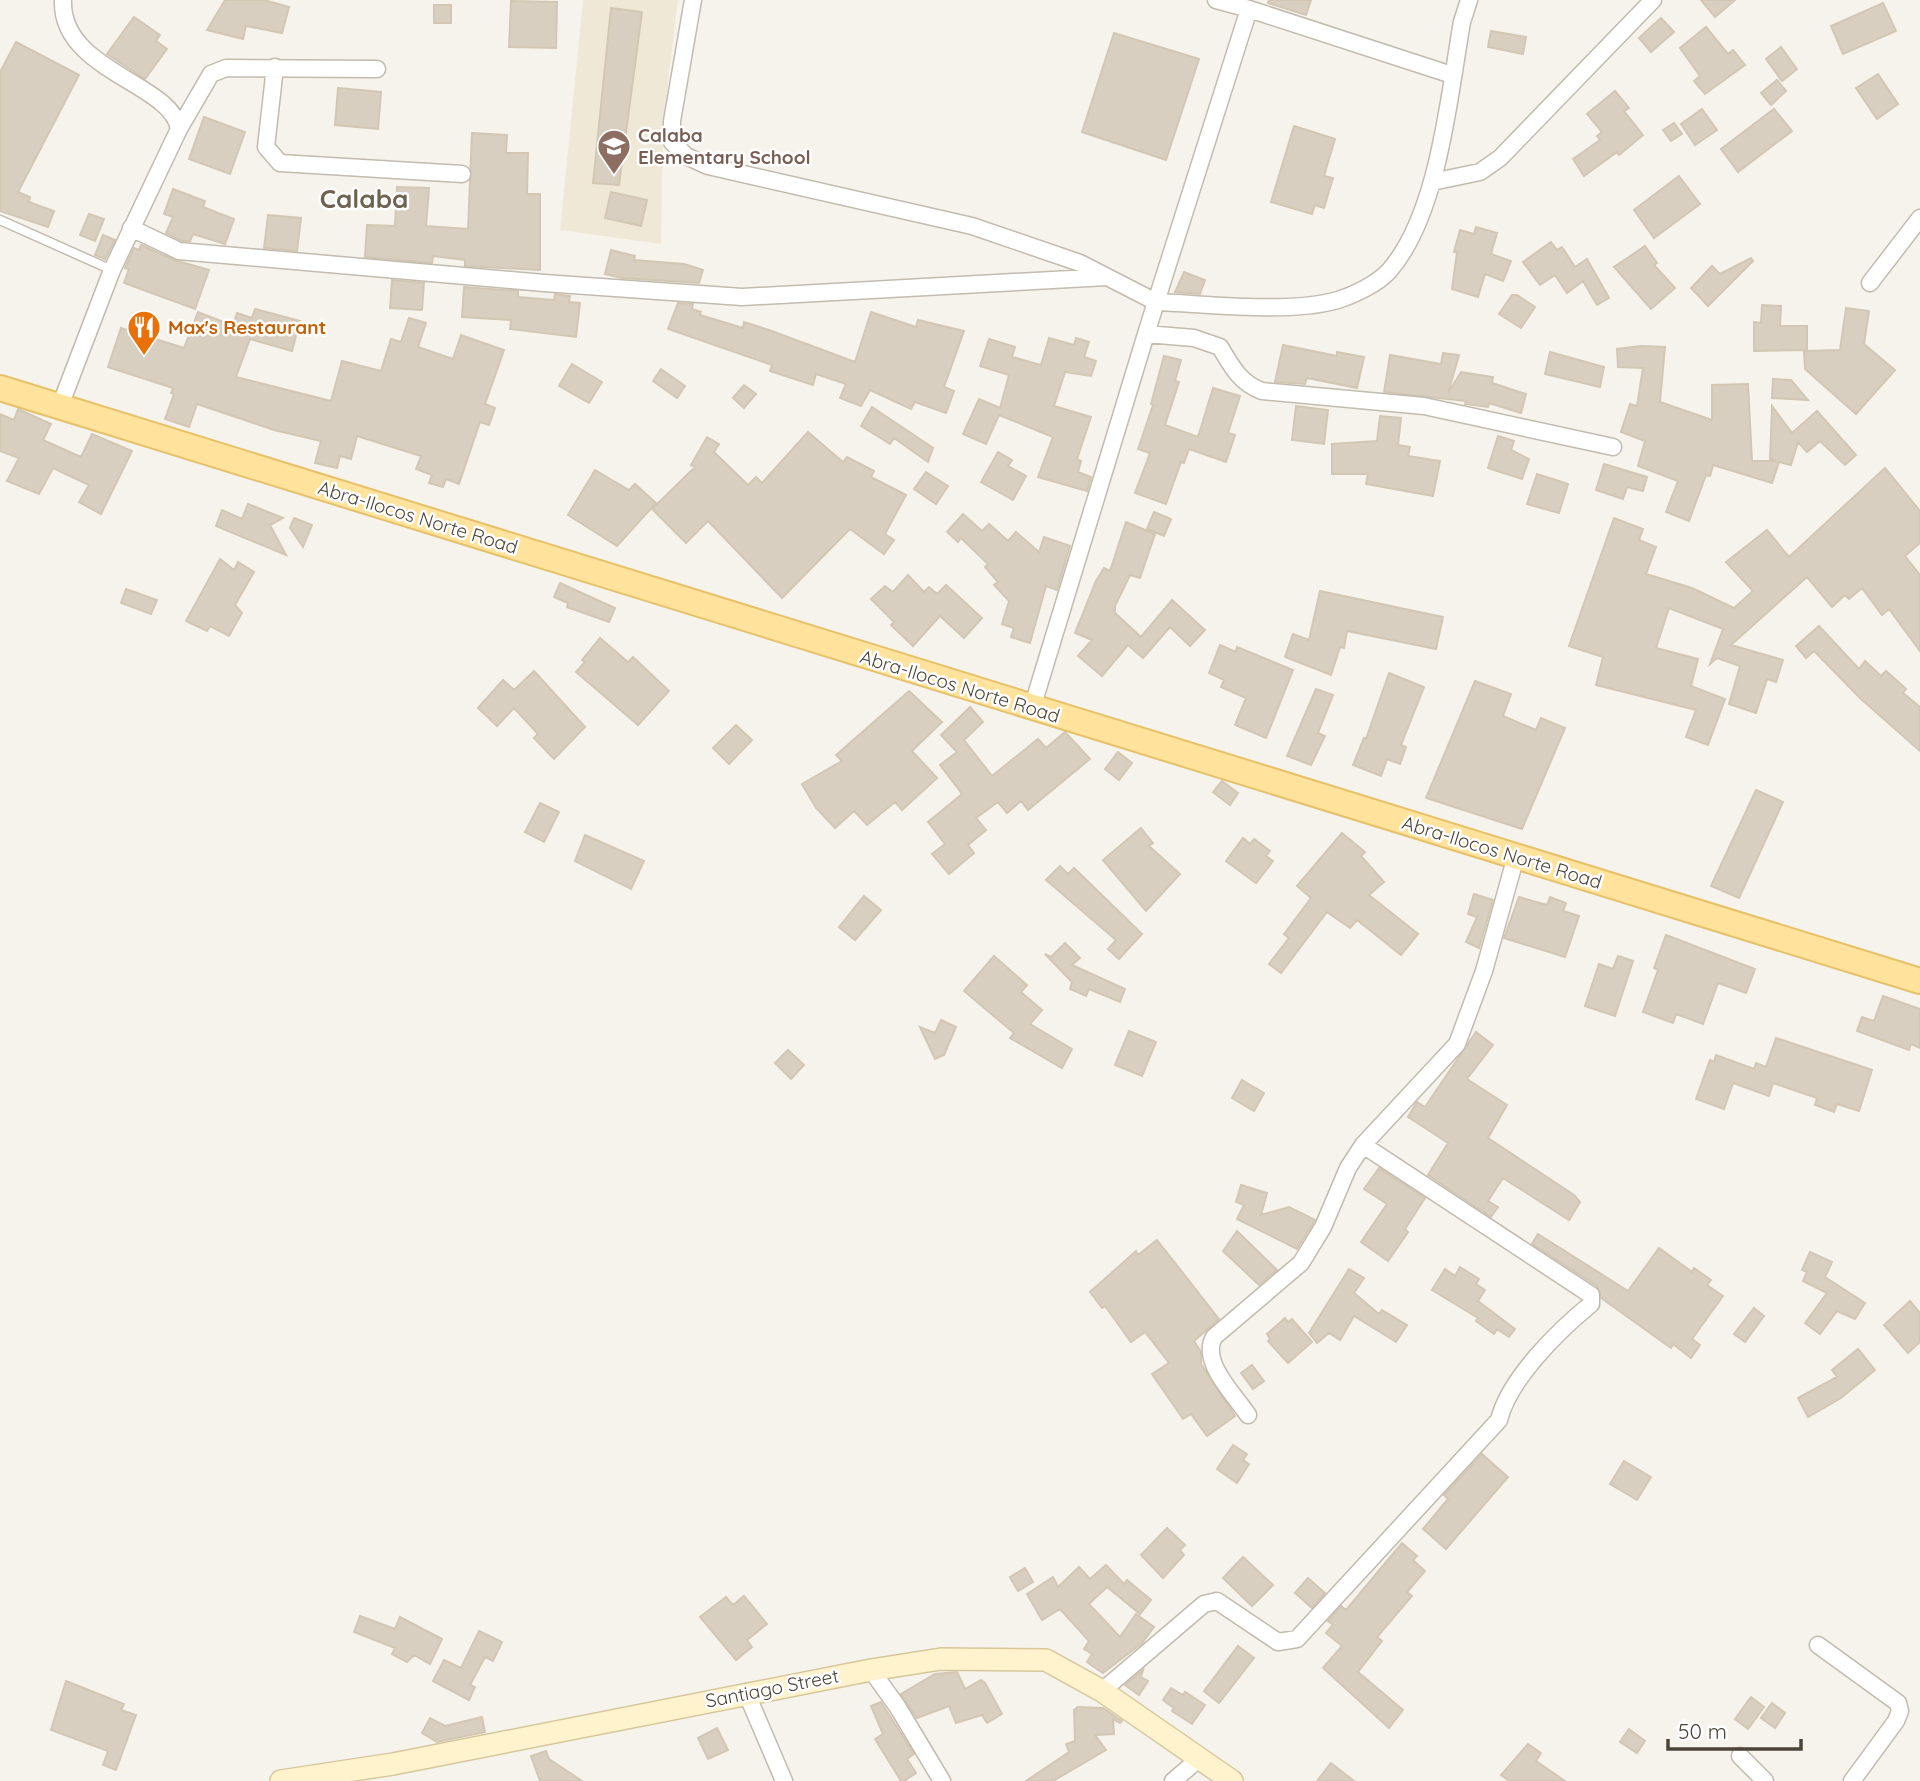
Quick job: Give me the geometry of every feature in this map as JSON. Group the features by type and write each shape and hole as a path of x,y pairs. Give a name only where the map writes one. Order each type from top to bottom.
{"main road":[{"name":"Abra-Ilocos Norte Road","path":"0,388 1032,708 1915,975"}],"street":[{"path":"63,0 65,20 78,43 101,64 167,108 177,118 179,129"},
{"path":"693,0 672,121 672,142 678,150 708,166 972,226 1109,277 1156,302 1310,304 1337,300 1360,290 1388,272 1411,239 1432,182 1469,0"},
{"path":"1216,0 1452,75"},
{"path":"1432,182 1480,172 1500,158 1653,0"},
{"path":"1032,708 1249,9"},
{"path":"275,67 266,146 280,163 462,174"},
{"path":"60,406 131,228 176,141 179,129 211,74 226,68 377,69"},
{"path":"1871,283 1920,218"},
{"path":"131,228 179,250 544,284 742,297 1109,277"},
{"path":"1146,334 1194,338 1220,347 1238,376 1247,385 1262,391 1424,406 1613,447"},
{"path":"1248,1415 1210,1359 1210,1344 1214,1337 1301,1263 1323,1227 1348,1168 1363,1145 1457,1044 1484,971 1516,856"},
{"path":"1102,1691 1204,1604 1217,1601 1278,1642 1297,1639 1499,1420 1507,1397 1559,1332 1591,1304 1591,1295 1363,1145"},
{"path":"1818,1646 1898,1703 1900,1711 1896,1721 1852,1781"},
{"name":"Santiago Street","path":"281,1781 393,1764 746,1692 941,1659 1046,1660 1102,1691 1232,1781"},
{"path":"871,1670 897,1706 942,1781"},
{"path":"746,1692 784,1781"},
{"path":"1740,1756 1765,1781"},
{"path":"1173,1781 1201,1757"}],"lane":[{"path":"0,220 112,270"}],"shaded area":[{"name":"Calaba Elementary School","path":"583,0 678,0 663,122 661,244 560,230"}],"building":[{"path":"225,0 264,0 289,7 282,33 246,26 243,39 207,30"},
{"path":"1269,0 1311,0 1306,15 1268,3"},
{"path":"1701,0 1735,0 1715,17"},
{"path":"511,1 557,2 556,48 509,47"},
{"path":"1883,3 1896,31 1843,54 1831,26"},
{"path":"434,5 451,5 451,23 434,23"},
{"path":"611,8 642,12 619,185 593,183"},
{"path":"134,17 160,35 156,41 167,49 145,79 107,54"},
{"path":"1661,18 1674,32 1651,52 1639,38"},
{"path":"1706,27 1728,54 1733,50 1745,65 1705,94 1694,81 1700,76 1680,48"},
{"path":"1491,31 1526,37 1523,54 1488,47"},
{"path":"1114,33 1199,59 1166,160 1082,132"},
{"path":"16,42 79,75 18,192 30,197 29,202 54,211 48,227 0,211 0,72"},
{"path":"1781,47 1797,69 1782,81 1766,59"},
{"path":"1878,74 1898,104 1877,119 1856,88"},
{"path":"1777,80 1786,91 1771,105 1761,93"},
{"path":"338,88 381,92 378,129 335,125"},
{"path":"1615,91 1629,108 1624,111 1643,135 1619,155 1617,152 1584,176 1573,159 1600,140 1597,136 1602,132 1587,114"},
{"path":"1702,109 1717,130 1695,145 1681,124"},
{"path":"1774,109 1792,131 1738,172 1721,149"},
{"path":"204,117 245,132 230,174 189,159"},
{"path":"1674,123 1682,134 1671,141 1663,130"},
{"path":"1294,126 1335,139 1324,176 1333,178 1324,208 1315,205 1312,214 1271,202"},
{"path":"472,133 507,135 506,153 528,153 527,194 540,194 540,270 465,266 465,260 433,256 432,263 365,257 367,225 395,226 397,187 429,188 426,226 468,229"},
{"path":"1679,176 1700,204 1654,238 1634,210"},
{"path":"173,189 205,201 203,207 234,219 225,244 193,234 190,241 182,241 166,233 173,217 164,214"},
{"path":"611,192 647,200 641,226 605,218"},
{"path":"89,214 104,219 95,241 80,235"},
{"path":"268,215 301,218 297,251 264,248"},
{"path":"1476,227 1497,233 1491,254 1511,261 1503,281 1485,274 1478,297 1452,289 1457,252 1454,252 1460,230 1474,234"},
{"path":"103,235 115,240 105,259 95,255"},
{"path":"1551,242 1557,250 1562,247 1575,267 1587,259 1609,298 1597,305 1583,281 1567,293 1555,275 1540,285 1523,262"},
{"path":"141,245 174,260 209,270 195,309 124,283 129,269 125,268 134,248 139,250"},
{"path":"1645,246 1657,263 1654,265 1675,288 1651,309 1614,267"},
{"path":"611,250 635,256 634,260 684,264 703,270 699,283 622,278 605,274"},
{"path":"1751,258 1753,261 1708,306 1691,288 1712,266 1720,274"},
{"path":"1184,272 1205,280 1200,294 1175,292"},
{"path":"392,280 424,283 422,310 390,308"},
{"path":"464,287 518,291 518,297 554,300 555,294 570,296 569,302 580,303 576,337 510,329 511,320 462,317"},
{"path":"1512,295 1517,295 1535,307 1521,328 1499,314"},
{"path":"678,303 693,304 692,309 701,312 700,315 743,328 744,322 855,362 871,312 916,327 918,320 964,331 944,387 954,391 946,413 915,402 911,409 870,390 861,406 840,398 846,384 816,374 813,385 770,371 772,365 668,329"},
{"path":"1762,305 1781,306 1780,326 1807,326 1807,350 1754,351 1754,322 1761,323"},
{"path":"1846,308 1869,311 1864,344 1895,370 1856,414 1805,369 1804,351 1840,350"},
{"path":"255,309 300,321 292,351 250,339 236,377 331,401 342,361 381,371 391,339 401,342 409,318 426,323 418,347 453,359 461,335 504,350 485,404 495,408 489,425 480,422 459,484 446,479 443,487 429,483 432,475 416,469 421,456 357,436 351,459 340,456 337,468 315,463 321,441 274,430 197,404 189,427 165,419 174,394 171,393 173,388 108,367 121,328 184,348 198,312 226,323 227,320 234,322 237,313 252,318"},
{"path":"1049,338 1074,345 1076,338 1089,342 1084,357 1096,361 1091,376 1065,372 1054,406 1091,417 1077,459 1081,461 1078,472 1091,477 1087,491 1038,477 1053,437 999,415 986,444 963,434 979,399 1000,408 1009,375 980,366 989,339 1015,347 1012,357 1041,365"},
{"path":"1283,345 1337,356 1337,352 1364,357 1357,388 1307,378 1305,384 1275,382"},
{"path":"1665,347 1660,402 1712,420 1712,385 1748,384 1752,461 1777,461 1770,459 1772,406 1792,433 1817,411 1856,455 1845,465 1820,441 1807,452 1798,442 1791,465 1779,462 1772,483 1713,465 1710,476 1706,475 1689,521 1666,512 1678,481 1638,466 1645,441 1621,432 1630,404 1637,406 1643,368 1618,367 1617,349"},
{"path":"1550,352 1604,367 1600,387 1545,374"},
{"path":"1443,353 1459,355 1448,393 1461,372 1493,377 1492,383 1526,394 1521,413 1489,403 1488,407 1465,404 1466,401 1384,392 1390,355 1441,364"},
{"path":"1164,356 1181,360 1175,381 1179,382 1165,425 1198,437 1213,388 1240,396 1228,433 1235,435 1226,462 1189,449 1184,463 1181,462 1166,504 1135,493 1150,453 1138,449 1153,405 1151,404"},
{"path":"572,364 602,382 589,403 559,386"},
{"path":"661,369 685,386 677,398 653,381"},
{"path":"1773,379 1791,380 1808,400 1772,398"},
{"path":"744,385 756,394 744,408 733,398"},
{"path":"1296,406 1328,410 1324,444 1292,440"},
{"path":"872,407 933,448 928,462 894,438 890,444 861,426"},
{"path":"18,409 51,424 43,440 81,457 92,434 132,451 101,514 79,502 89,485 53,468 39,494 7,481 19,458 0,451 0,414 14,420"},
{"path":"1380,416 1401,418 1398,445 1410,447 1408,456 1440,461 1433,496 1366,484 1368,474 1332,474 1332,444 1377,441"},
{"path":"808,432 843,462 847,457 874,471 871,477 906,495 885,534 894,540 884,554 850,529 782,598 708,521 686,543 652,509 695,467 691,465 707,437 719,444 714,452 748,485 756,477 762,483"},
{"path":"1498,436 1514,441 1511,450 1529,459 1522,479 1488,468"},
{"path":"998,452 1012,460 1008,466 1026,476 1013,500 981,482"},
{"path":"1604,464 1647,477 1643,491 1627,487 1623,499 1596,490"},
{"path":"1885,468 1920,511 1920,543 1905,556 1920,575 1920,651 1889,609 1882,615 1862,588 1849,599 1845,595 1832,607 1807,577 1731,645 1783,660 1776,682 1767,679 1756,713 1729,704 1740,666 1717,658 1710,664 1723,629 1669,608 1656,648 1698,659 1691,686 1725,699 1708,745 1686,737 1696,710 1596,685 1603,657 1569,646 1614,518 1643,529 1639,540 1656,547 1646,574 1692,588 1734,608 1753,591 1726,562 1767,530 1789,557"},
{"path":"595,470 629,490 635,484 656,503 617,546 568,515"},
{"path":"926,472 948,486 936,504 914,489"},
{"path":"1537,474 1568,484 1559,513 1527,504"},
{"path":"248,504 283,518 270,525 286,555 216,526 222,510 242,519"},
{"path":"1154,512 1171,519 1164,536 1147,529"},
{"path":"963,514 982,531 989,524 1008,541 1016,532 1039,552 1044,537 1070,546 1057,590 1046,586 1030,643 1011,637 1014,628 1002,624 1009,601 994,585 998,582 985,567 988,564 961,538 958,542 947,532"},
{"path":"294,518 312,525 303,547 290,528"},
{"path":"1126,522 1155,534 1140,578 1130,575 1115,606 1115,613 1141,637 1172,600 1205,630 1190,646 1170,627 1143,658 1128,645 1102,676 1078,656 1092,640 1075,633 1096,581 1104,568 1110,571"},
{"path":"220,559 234,570 238,562 254,572 235,605 242,613 229,636 210,626 207,631 186,621"},
{"path":"908,575 924,592 929,587 937,594 946,585 982,618 964,638 940,616 913,646 891,625 894,622 871,599 885,586 893,592"},
{"path":"560,583 615,608 609,622 567,607 568,603 554,597"},
{"path":"126,589 157,600 151,614 121,603"},
{"path":"1320,591 1443,617 1436,649 1347,631 1344,648 1340,647 1331,675 1285,657 1293,634 1309,640"},
{"path":"1819,626 1859,669 1865,661 1881,676 1886,671 1906,689 1903,693 1920,707 1920,751 1861,699 1814,651 1806,658 1796,646"},
{"path":"600,638 628,662 633,657 669,691 638,725 576,672"},
{"path":"1220,645 1236,652 1237,647 1293,670 1266,738 1235,725 1246,698 1221,687 1224,680 1209,673"},
{"path":"534,671 585,727 554,759 534,738 538,734 514,708 497,726 478,708 503,680 514,690"},
{"path":"1389,673 1424,687 1401,745 1406,747 1400,764 1387,759 1381,776 1353,765 1364,738 1366,739"},
{"path":"1475,681 1511,694 1503,716 1536,730 1541,718 1565,728 1522,829 1426,798"},
{"path":"1316,689 1333,695 1318,733 1325,736 1311,765 1287,756"},
{"path":"909,691 942,722 912,751 937,778 902,810 895,802 867,825 854,811 835,828 816,808 802,784 842,761 836,755"},
{"path":"970,707 983,722 964,740 992,776 1038,739 1046,748 1065,732 1090,759 1028,810 1021,801 1007,813 998,802 976,818 986,830 968,845 974,853 949,874 932,854 945,844 928,822 962,794 940,765 957,752 941,735"},
{"path":"736,725 752,740 729,764 713,748"},
{"path":"1118,752 1132,763 1119,780 1105,769"},
{"path":"1222,781 1238,793 1230,805 1213,792"},
{"path":"1756,790 1783,802 1739,898 1711,886"},
{"path":"540,803 559,812 544,842 525,832"},
{"path":"1141,828 1153,843 1149,846 1180,874 1146,911 1103,860"},
{"path":"1342,833 1365,852 1361,856 1384,882 1369,895 1418,934 1401,955 1357,920 1350,928 1327,912 1281,973 1269,964 1289,938 1284,934 1311,898 1297,886"},
{"path":"585,835 644,861 631,889 575,861"},
{"path":"1243,838 1250,844 1254,839 1270,851 1266,856 1273,861 1256,883 1226,861"},
{"path":"1060,866 1068,874 1074,868 1142,934 1119,959 1108,949 1116,940 1046,880"},
{"path":"1474,894 1493,900 1479,948 1466,942 1477,917 1468,914"},
{"path":"864,896 881,910 855,940 839,927"},
{"path":"1519,897 1547,905 1550,897 1566,903 1563,911 1579,916 1565,957 1504,938"},
{"path":"1666,935 1755,969 1746,993 1718,983 1703,1024 1676,1014 1673,1023 1643,1012 1658,970 1654,968"},
{"path":"1065,943 1080,958 1072,965 1125,989 1120,1002 1089,989 1086,996 1070,989 1072,982 1045,954 1051,957"},
{"path":"994,956 1027,985 1021,992 1042,1010 1030,1024 1072,1049 1062,1068 1010,1038 1014,1033 964,991"},
{"path":"1618,956 1633,961 1615,1016 1585,1006 1599,964 1613,969"},
{"path":"1883,996 1920,1009 1920,1048 1911,1044 1909,1050 1857,1031 1862,1017 1874,1021"},
{"path":"941,1020 956,1027 944,1055 935,1059 920,1027 935,1033"},
{"path":"1129,1031 1156,1042 1142,1076 1115,1065"},
{"path":"1476,1032 1493,1045 1467,1079 1507,1105 1488,1138 1574,1195 1580,1202 1569,1220 1503,1178 1488,1201 1498,1207 1491,1217 1428,1175 1448,1143 1408,1117 1417,1102 1425,1107"},
{"path":"1776,1038 1872,1070 1859,1111 1837,1104 1834,1112 1815,1105 1817,1098 1773,1083 1769,1096 1733,1083 1724,1109 1696,1099 1710,1060 1714,1062 1716,1055 1754,1069 1756,1063 1766,1067"},
{"path":"788,1050 804,1065 791,1079 775,1063"},
{"path":"1242,1080 1264,1093 1254,1111 1232,1098"},
{"path":"1379,1168 1425,1198 1405,1229 1408,1232 1388,1261 1361,1242 1387,1204 1364,1189"},
{"path":"1241,1185 1267,1193 1261,1215 1289,1207 1315,1220 1297,1249 1237,1219 1244,1205 1236,1202"},
{"path":"1237,1231 1277,1270 1259,1285 1223,1251"},
{"path":"1538,1234 1628,1291 1659,1248 1692,1272 1694,1268 1711,1280 1707,1285 1723,1296 1692,1339 1700,1345 1691,1358 1673,1344 1671,1348 1601,1298 1597,1286 1532,1244"},
{"path":"1157,1240 1219,1319 1194,1341 1201,1352 1201,1364 1235,1416 1207,1436 1191,1414 1183,1419 1152,1374 1169,1363 1145,1332 1131,1342 1105,1306 1102,1308 1090,1292 1136,1251 1138,1255"},
{"path":"1810,1252 1832,1262 1825,1277 1865,1303 1855,1319 1837,1311 1820,1334 1805,1323 1827,1293 1803,1281 1807,1272 1802,1270"},
{"path":"1460,1267 1479,1279 1476,1284 1485,1290 1478,1301 1515,1329 1509,1337 1497,1329 1494,1334 1476,1321 1478,1318 1432,1290 1445,1269 1455,1276"},
{"path":"1349,1269 1364,1278 1354,1293 1379,1314 1382,1310 1407,1325 1396,1342 1354,1316 1340,1340 1329,1333 1317,1343 1309,1333"},
{"path":"1910,1301 1920,1313 1920,1342 1908,1353 1884,1325"},
{"path":"1754,1308 1764,1316 1745,1342 1734,1334"},
{"path":"1285,1318 1288,1322 1292,1319 1312,1342 1288,1363 1268,1341 1270,1339 1267,1334"},
{"path":"1858,1349 1875,1370 1841,1398 1808,1417 1798,1398 1837,1377 1832,1370"},
{"path":"1252,1365 1264,1381 1253,1389 1241,1373"},
{"path":"1233,1445 1247,1454 1243,1460 1249,1464 1237,1483 1217,1469"},
{"path":"1482,1454 1508,1477 1446,1549 1423,1529 1448,1499 1444,1495"},
{"path":"1624,1461 1651,1477 1637,1500 1610,1484"},
{"path":"1167,1528 1185,1545 1180,1550 1184,1555 1163,1578 1141,1555"},
{"path":"1402,1543 1417,1556 1413,1560 1425,1571 1407,1592 1412,1596 1377,1637 1382,1641 1358,1672 1403,1710 1389,1728 1323,1668 1342,1646 1326,1633 1333,1625 1328,1621 1341,1606 1346,1610"},
{"path":"1243,1557 1273,1585 1252,1606 1223,1578"},
{"path":"1106,1565 1124,1584 1127,1580 1151,1600 1140,1614 1107,1587 1089,1604 1120,1637 1136,1614 1154,1627 1142,1643 1103,1673 1087,1662 1092,1654 1084,1649 1089,1641 1060,1609 1042,1620 1027,1594 1053,1577 1058,1587 1079,1567 1090,1579"},
{"path":"1025,1568 1033,1582 1018,1591 1010,1577"},
{"path":"1308,1578 1325,1593 1312,1608 1295,1593"},
{"path":"744,1596 767,1624 747,1640 752,1647 736,1660 700,1617 726,1597 733,1605"},
{"path":"360,1616 395,1629 400,1617 442,1639 430,1664 414,1655 407,1662 392,1654 395,1648 354,1632"},
{"path":"479,1631 502,1642 493,1661 485,1657 470,1685 475,1687 469,1700 433,1681 444,1660 461,1668"},
{"path":"1238,1646 1254,1658 1219,1703 1204,1691"},
{"path":"1143,1670 1141,1677 1148,1681 1139,1695 1125,1685"},
{"path":"957,1672 965,1689 981,1680 985,1683 1002,1714 987,1723 982,1715 956,1723 949,1706 917,1718 901,1694 935,1674"},
{"path":"66,1681 124,1704 121,1710 136,1715 116,1770 103,1765 108,1751 51,1730"},
{"path":"1171,1688 1183,1695 1185,1692 1205,1705 1192,1724 1172,1711 1174,1708 1163,1700"},
{"path":"1751,1697 1764,1707 1748,1729 1735,1719"},
{"path":"881,1702 914,1754 907,1759 916,1773 904,1781 901,1781 875,1739 883,1734 871,1706"},
{"path":"1772,1703 1785,1713 1775,1728 1761,1718"},
{"path":"1078,1707 1103,1708 1122,1721 1120,1723 1113,1719 1114,1734 1095,1735 1106,1750 1053,1781 1026,1781 1069,1752 1066,1744 1075,1741 1074,1710"},
{"path":"482,1717 485,1732 437,1742 422,1733 430,1718 445,1726"},
{"path":"717,1728 728,1750 708,1759 698,1738"},
{"path":"1629,1729 1645,1741 1637,1753 1620,1742"},
{"path":"1528,1744 1541,1753 1536,1761 1565,1781 1509,1781 1501,1775"},
{"path":"546,1751 549,1759 582,1781 540,1781 531,1756"},
{"path":"1331,1763 1354,1781 1317,1781"}],"place":[{"name":"Calaba Elementary School","path":"614,176"},
{"name":"Max's Restaurant","path":"144,357"}],"district":[{"name":"Calaba","path":"364,198"}]}
